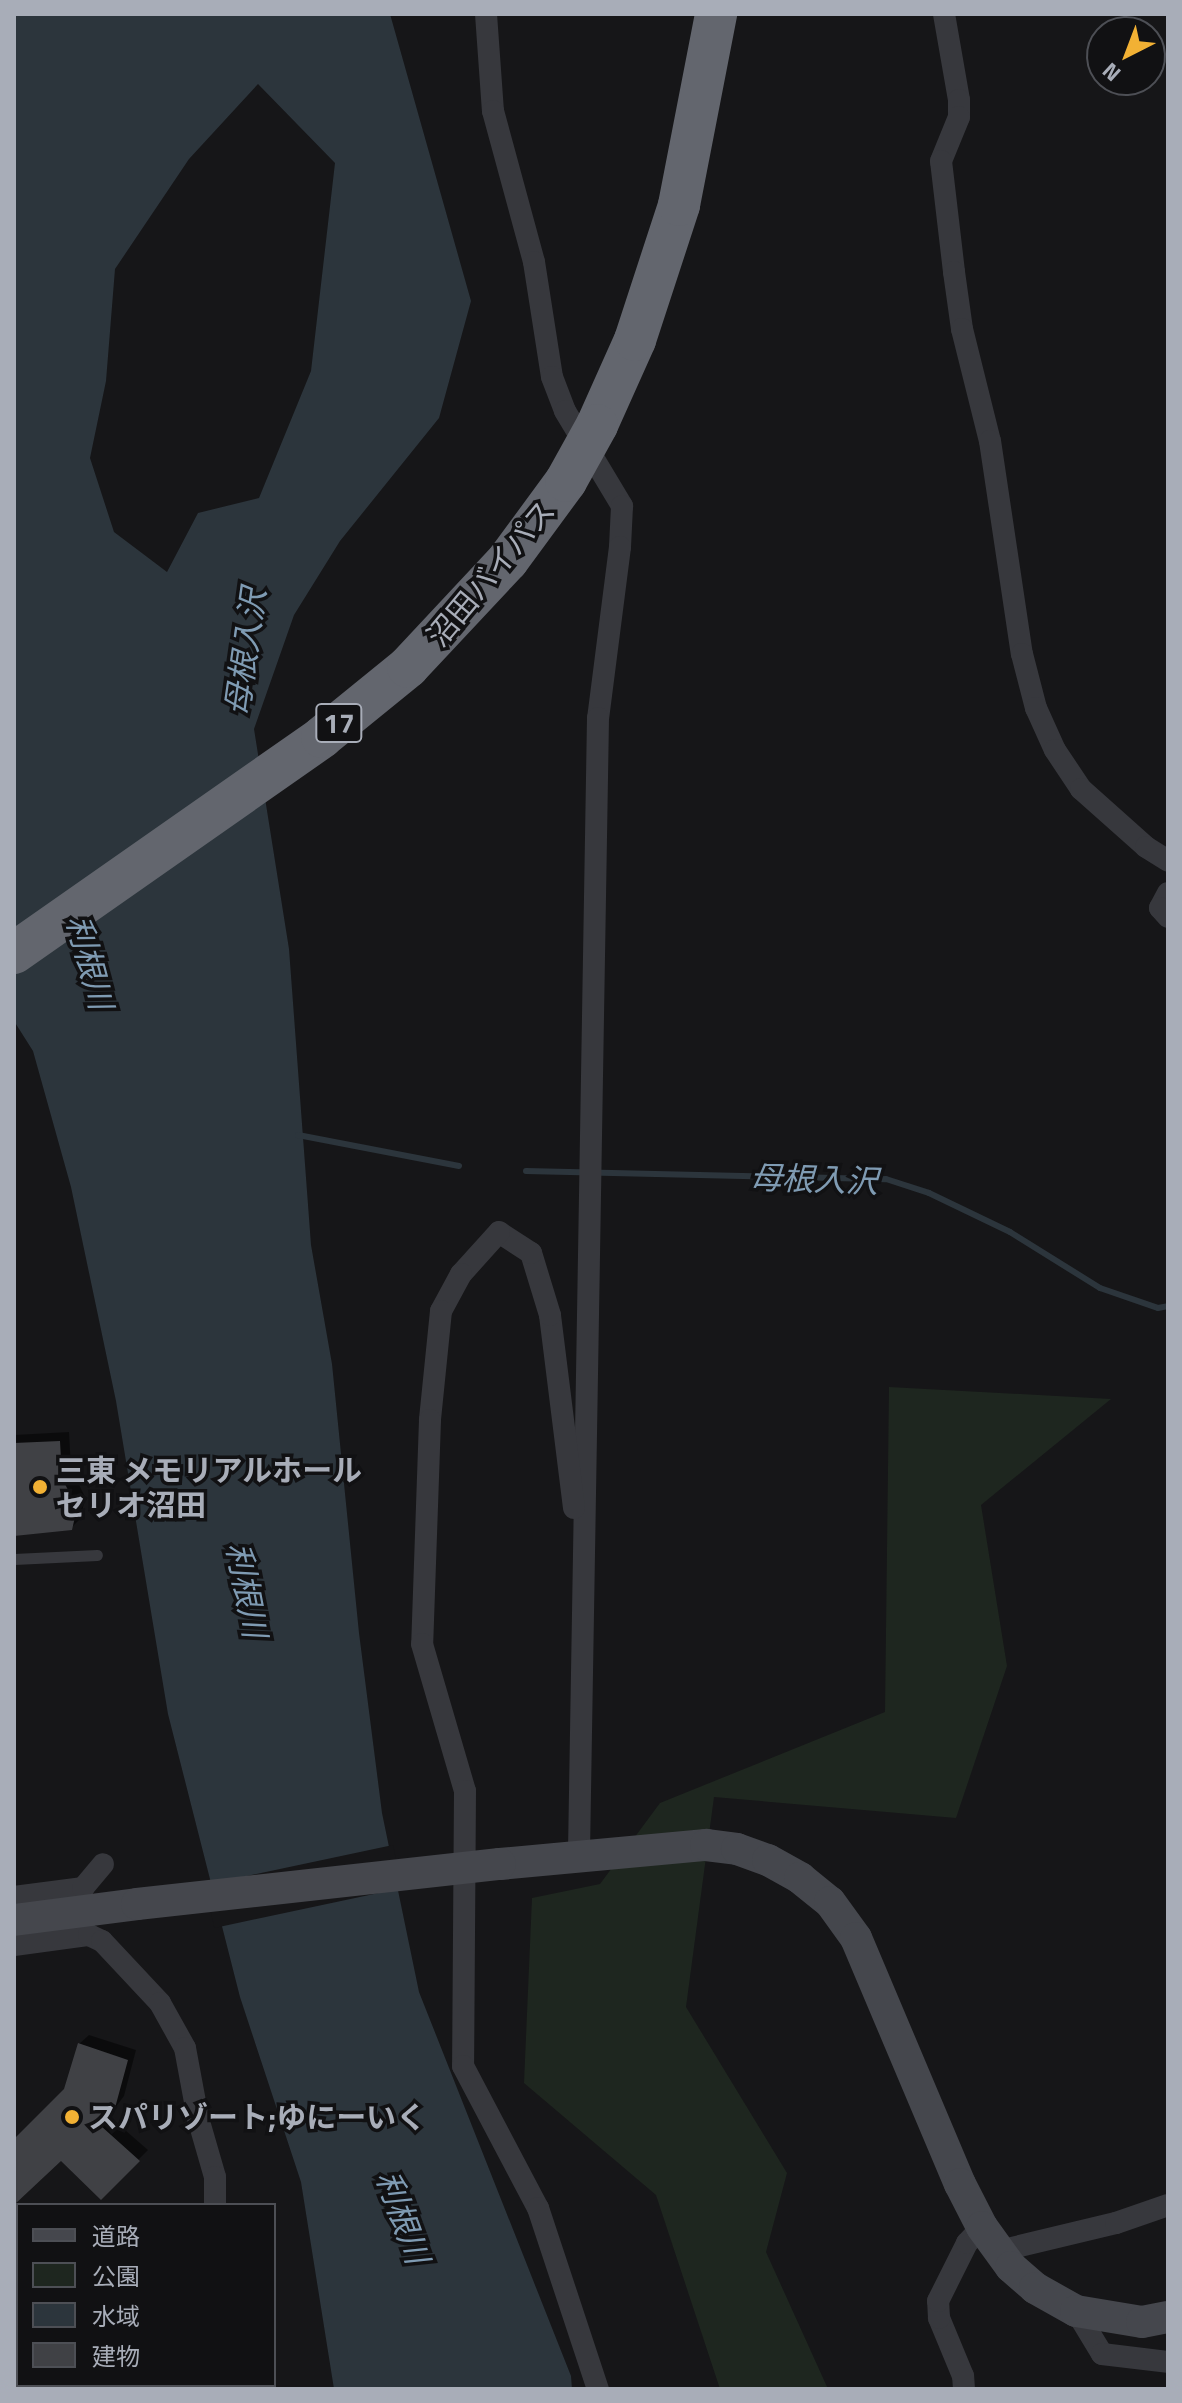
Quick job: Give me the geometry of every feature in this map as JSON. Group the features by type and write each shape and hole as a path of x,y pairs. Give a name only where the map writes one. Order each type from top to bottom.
{"highway":[{"name":"沼田バイパス","path":"14,953 322,737 408,667 451,625 508,560 566,481 597,425 635,340 671,235 716,14"}],"street":[{"path":"486,14 493,111 534,262 552,377 565,411 622,506 598,718 579,1857"},
{"path":"944,14 959,100 959,117 941,161 954,272 962,329 990,441 1022,654 1036,708 1055,750 1081,789 1146,847 1168,861"},
{"path":"1168,893 1160,908 1168,917"},
{"path":"584,1577 550,1315 531,1253 499,1232 461,1274 441,1311 430,1420 422,1644 466,1801 463,2066 538,2208 598,2389"},
{"path":"14,1920 500,1864 706,1845 737,1849 768,1860 800,1878 830,1902 856,1938 960,2184 991,2239 1035,2288 1076,2311 1142,2322 1168,2317"},
{"path":"14,1897 84,1893 103,1864"},
{"path":"14,1945 89,1934 102,1941 160,2003 185,2048 198,2118 215,2177 215,2203"},
{"path":"964,2389 963,2376 939,2318 938,2301 967,2243 1116,2223 1168,2205"},
{"path":"1076,2311 1102,2354 1168,2362"}],"lane":[{"path":"14,1559 97,1555"}],"green space":[{"path":"889,1387 1111,1399 981,1505 1007,1666 956,1818 714,1797 686,2007 787,2173 766,2252 828,2389 720,2389 656,2195 524,2083 532,1898 600,1884 660,1803 885,1712"},
{"path":"76,2387 245,2387 245,2389"}],"water":[{"name":"利根川","path":"14,14 390,14 471,301 439,418 340,541 294,615 254,729 289,949 311,1245 332,1364 359,1633 382,1813 419,1992 571,2376 572,2389 334,2389 301,2182 240,1997 168,1714 116,1401 71,1187 33,1051 14,1021","holes":["258,84 335,163 311,371 259,498 198,513 167,572 114,532 90,458 106,381 115,269 189,159"]}],"pier":[{"path":"393,1845 402,1888 214,1928 205,1885"}],"building":[{"name":"三東 メモリアルホール セリオ沼田","path":"60,1441 62,1478 77,1508 72,1530 14,1536 14,1443"},
{"name":"スパリゾート;ゆにーいく","path":"78,2043 128,2060 115,2108 101,2126 140,2161 101,2200 61,2161 14,2205 14,2139 64,2089"}],"waterway":[{"name":"母根入沢","path":"298,1135 459,1166"},
{"name":"母根入沢","path":"526,1171 886,1179 929,1193 1010,1232 1100,1288 1158,1308 1168,1306"}],"place":[{"name":"三東 メモリアルホール セリオ沼田","path":"40,1487"},
{"name":"スパリゾート;ゆにーいく","path":"72,2117"}]}
